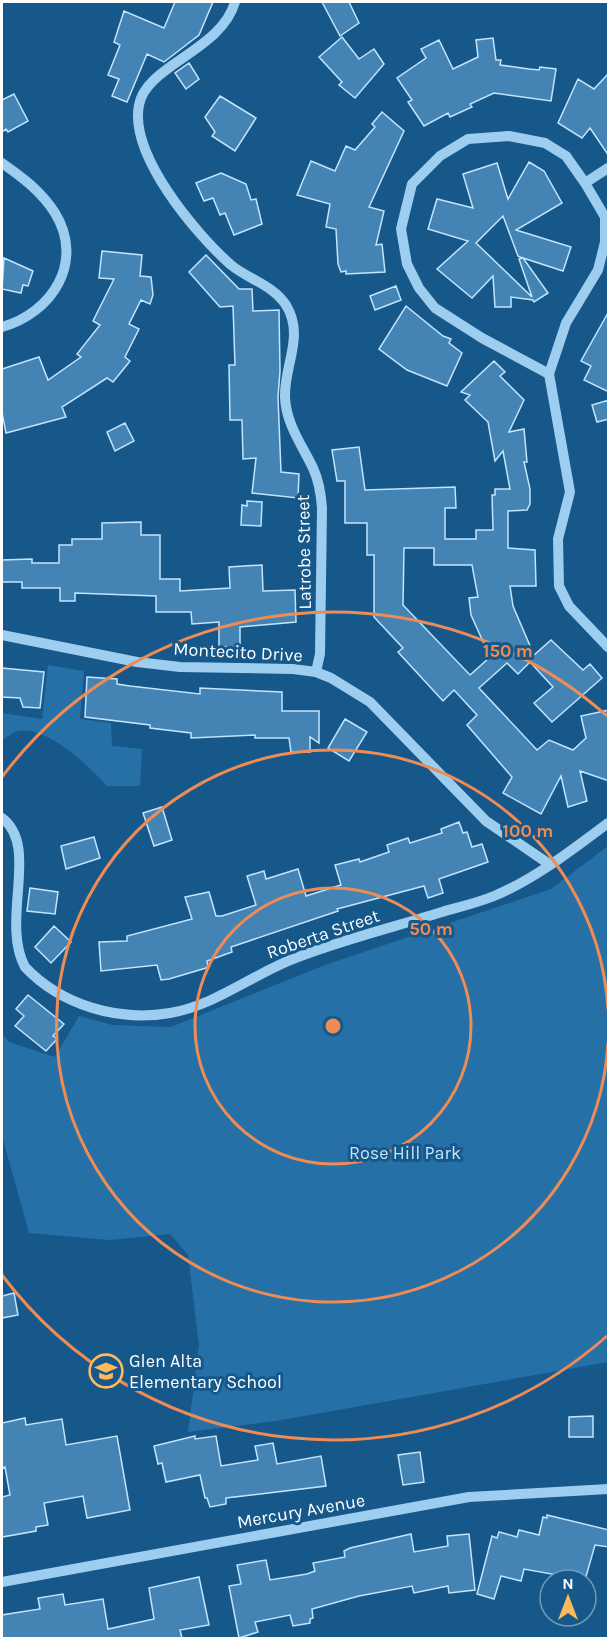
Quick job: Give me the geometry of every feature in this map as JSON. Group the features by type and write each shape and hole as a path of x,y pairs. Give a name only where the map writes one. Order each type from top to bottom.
{"street":[{"name":"Latrobe Street","path":"235,2 222,27 208,42 160,75 146,89 139,102 137,121 141,140 156,170 193,228 233,266 268,288 285,304 295,329 295,346 287,372 285,398 298,443 313,468 320,488 322,508 320,654 316,672"},
{"path":"549,374 482,338 435,308 419,288 407,264 401,229 412,184 440,156 468,139 509,136 545,143 566,156 605,217 605,242 598,270 566,323 549,374 570,492 558,539 559,586 569,606 609,647"},
{"path":"2,163 33,186 56,214 67,252 65,271 43,307 23,319 2,327"},
{"path":"585,183 609,168"},
{"name":"Montecito Drive","path":"2,635 137,662 316,672 353,690 370,702 486,821 549,864"},
{"name":"Roberta Street","path":"2,818 16,837 16,859 6,909 9,937 22,965 46,986 89,1009 130,1015 170,1013 212,1001 266,970 299,956 493,897 523,882 609,823"},
{"name":"Mercury Avenue","path":"2,1582 469,1497 609,1489"}],"green space":[{"path":"48,665 84,671 80,719 111,723 112,746 142,749 140,786 107,786 79,758 42,734 18,731 2,740 2,713 42,719"},
{"name":"Rose Hill Park","path":"608,846 608,1362 276,1421 188,1432 199,1345 188,1255 170,1234 109,1240 29,1233 2,1136 2,1034 9,1042 55,1057 79,1016 112,1025 171,1027 325,965 551,889"}],"building":[{"path":"175,2 213,2 199,35 164,62 147,54 127,102 112,96 119,79 108,75 120,45 114,42 124,11 164,28"},
{"path":"322,2 349,2 359,23 340,36"},
{"path":"342,37 359,59 374,49 384,64 355,98 339,85 342,82 319,57"},
{"path":"493,38 496,60 501,60 500,65 539,70 540,67 556,69 551,101 494,93 470,104 472,107 450,117 448,113 424,126 408,102 412,100 397,78 426,58 421,49 439,40 453,69 478,57 476,40"},
{"path":"189,63 199,79 186,89 175,73"},
{"path":"609,73 609,156 590,128 582,138 558,123 578,79 594,89"},
{"path":"14,94 28,121 8,132 6,129 2,132 2,100"},
{"path":"220,96 256,118 235,151 212,136 215,132 205,117"},
{"path":"382,112 404,131 369,207 384,211 376,245 382,244 385,272 346,274 346,271 341,272 338,264 336,229 326,227 330,204 297,195 311,161 335,171 346,146 355,150 375,127 372,124"},
{"path":"529,162 544,171 562,203 516,230 571,247 563,271 523,258 548,293 534,302 511,297 511,307 495,307 493,276 472,298 437,269 468,241 428,229 437,199 473,208 463,174 497,163 508,199","holes":["503,216 518,256 522,258 519,259 532,297 476,243"]},
{"path":"221,173 246,184 251,200 256,199 262,224 234,235 225,213 220,215 213,198 204,201 196,183"},
{"path":"102,251 142,255 140,276 151,277 153,295 150,304 141,300 129,324 139,329 125,357 130,361 113,382 107,378 62,407 66,417 6,433 2,413 2,369 39,357 48,380 81,357 77,354 100,325 93,321 114,279 99,278"},
{"path":"206,255 239,289 252,289 253,311 279,310 278,397 281,472 299,474 298,498 252,493 256,458 243,459 242,420 230,420 229,365 235,365 233,306 220,307 189,272"},
{"path":"4,258 33,271 28,286 23,285 21,293 2,289"},
{"path":"396,286 401,300 375,310 370,296"},
{"path":"406,306 443,336 451,339 449,343 462,353 447,386 407,370 379,349"},
{"path":"609,311 609,392 584,380 591,366 581,361"},
{"path":"494,361 505,372 500,376 524,400 509,432 524,429 527,462 524,462 530,489 530,504 527,510 508,511 508,548 535,550 536,586 510,586 513,606 534,655 551,640 583,670 590,664 602,678 552,722 534,703 553,687 530,662 518,674 507,663 479,688 537,750 549,740 573,750 586,738 581,716 609,710 609,781 580,771 587,801 568,807 561,776 541,814 503,793 512,777 467,725 477,715 454,690 443,701 398,652 403,648 374,617 374,555 367,555 367,523 345,523 345,481 337,481 332,450 359,447 365,490 455,487 456,508 445,508 445,539 476,539 476,530 493,530 492,495 495,495 495,489 510,489 503,451 495,461 488,422 465,400 470,395 461,392","holes":["404,548 434,548 434,565 472,565 478,597 469,598 471,615 490,657 470,675 403,605"]},
{"path":"609,400 609,419 597,422 592,405"},
{"path":"125,423 134,441 115,451 107,432"},
{"path":"247,501 262,502 261,526 241,525 242,505 247,506"},
{"path":"141,522 141,535 160,535 160,579 180,579 180,591 230,588 229,567 262,565 263,591 295,590 296,622 240,627 240,647 219,647 219,622 192,624 191,612 156,612 156,596 75,593 75,601 60,601 60,588 22,588 22,582 2,582 2,560 32,559 32,563 59,563 59,545 72,545 72,539 102,539 102,523"},
{"path":"2,668 44,672 40,708 23,707 20,698 2,697"},
{"path":"87,677 117,679 117,684 130,686 200,694 200,688 282,692 282,711 319,711 319,743 310,737 310,752 291,752 289,738 255,738 255,735 191,738 191,733 85,717"},
{"path":"345,719 367,732 349,761 328,748"},
{"path":"162,807 172,840 154,846 143,813"},
{"path":"459,822 463,833 467,832 472,847 482,844 488,862 439,879 443,893 428,898 424,886 337,909 338,911 231,947 232,952 207,961 206,968 169,979 161,980 157,965 101,971 99,942 127,941 127,936 192,919 185,897 209,892 216,916 222,916 256,905 247,876 264,871 266,879 298,869 306,896 341,885 335,865 359,859 360,862 389,852 387,845 408,838 410,843 442,833 441,829"},
{"path":"94,837 100,858 66,869 61,846"},
{"path":"30,888 58,892 55,914 27,911"},
{"path":"54,926 71,942 51,963 35,947"},
{"path":"28,995 64,1024 53,1036 57,1039 46,1051 15,1026 24,1016 16,1009"},
{"path":"14,1293 18,1315 2,1318 2,1296"},
{"path":"593,1416 593,1437 569,1437 569,1417"},
{"path":"25,1418 26,1425 62,1419 66,1445 117,1436 130,1510 87,1518 83,1496 44,1503 48,1525 36,1527 36,1531 2,1537 2,1497 10,1495 5,1467 2,1468 2,1423"},
{"path":"195,1436 195,1439 216,1436 221,1466 258,1460 255,1446 273,1443 277,1464 321,1456 326,1486 226,1498 226,1504 210,1507 205,1498 200,1475 166,1482 162,1463 158,1464 154,1446"},
{"path":"420,1452 424,1482 403,1485 398,1455"},
{"path":"547,1515 609,1530 609,1547 595,1545 588,1568 538,1568 538,1572 524,1569 521,1581 501,1576 494,1599 477,1594 492,1536 497,1538 499,1532 517,1537 519,1530 539,1535 543,1517 547,1518"},
{"path":"411,1534 414,1552 448,1546 447,1536 469,1534 475,1590 449,1593 448,1586 414,1593 412,1586 359,1596 312,1609 313,1618 310,1619 310,1623 293,1626 290,1615 255,1622 258,1632 239,1638 229,1586 241,1584 237,1565 266,1560 270,1580 307,1574 315,1571 313,1563 345,1557 344,1551 350,1548"},
{"path":"199,1577 209,1625 180,1630 182,1638 2,1638 2,1615 40,1609 38,1598 63,1594 65,1605 103,1599 108,1629 154,1619 149,1588"}],"place":[{"name":"Glen Alta Elementary School","path":"106,1371"}]}
